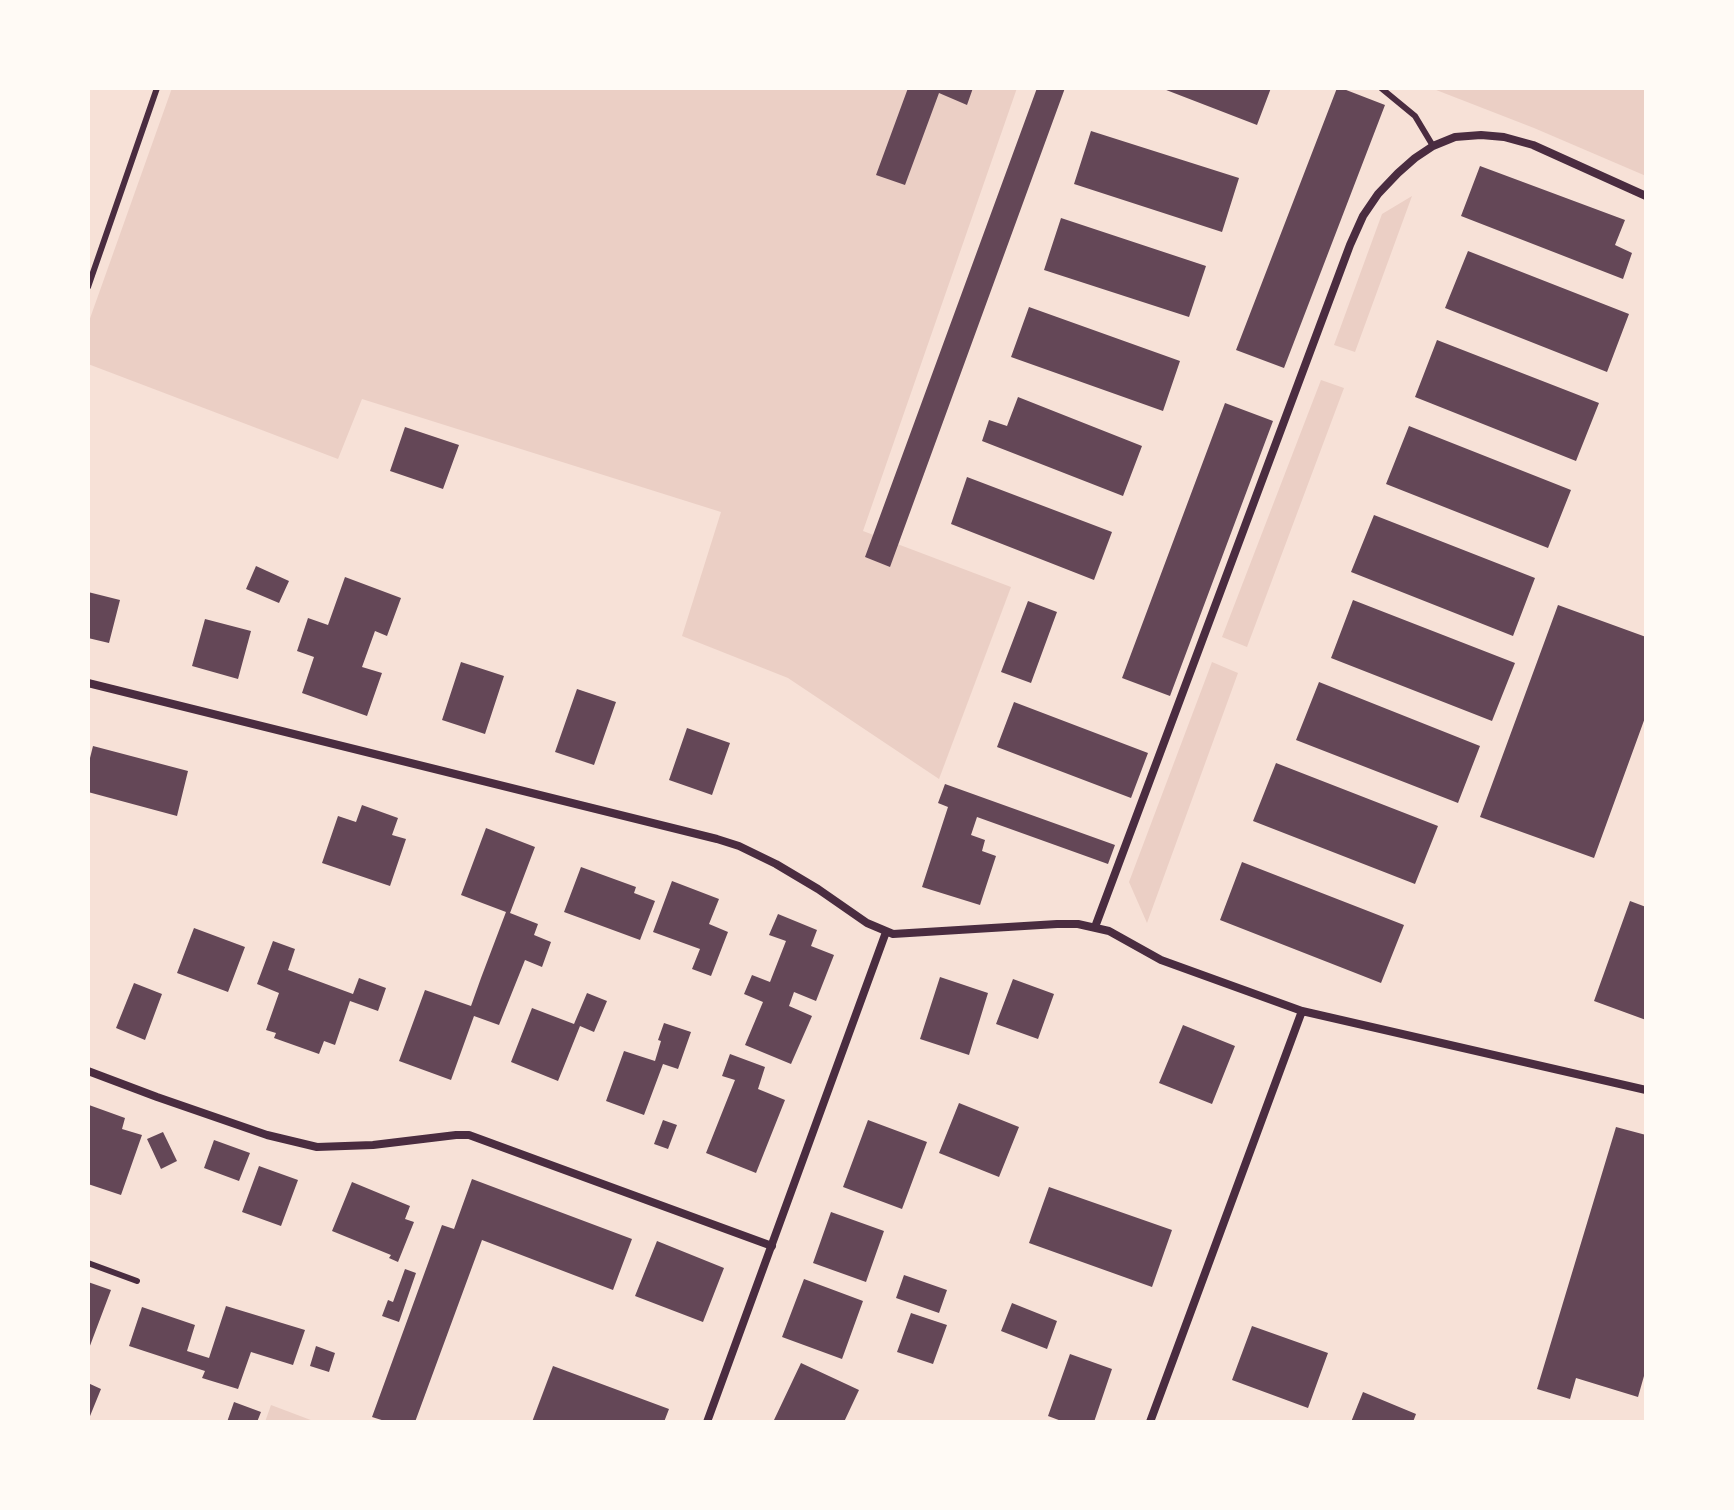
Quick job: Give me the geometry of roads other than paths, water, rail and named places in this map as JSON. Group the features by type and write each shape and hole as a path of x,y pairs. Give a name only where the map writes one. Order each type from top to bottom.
{"street":[{"path":"1095,927 1350,245 1363,216 1378,194 1415,158 1433,146 1455,137 1481,135 1533,145 1646,196"},
{"path":"88,683 717,839 784,868 867,923 886,932 901,934 1057,924 1095,927 1109,931 1161,960 1302,1011 1646,1090"},
{"path":"707,1422 886,932"},
{"path":"1150,1422 1302,1011"},
{"path":"88,1071 267,1135 317,1147 373,1145 469,1135 772,1246"}],"lane":[{"path":"88,287 157,88"},
{"path":"1381,88 1415,116 1433,146"},
{"path":"88,1263 137,1281"}]}
